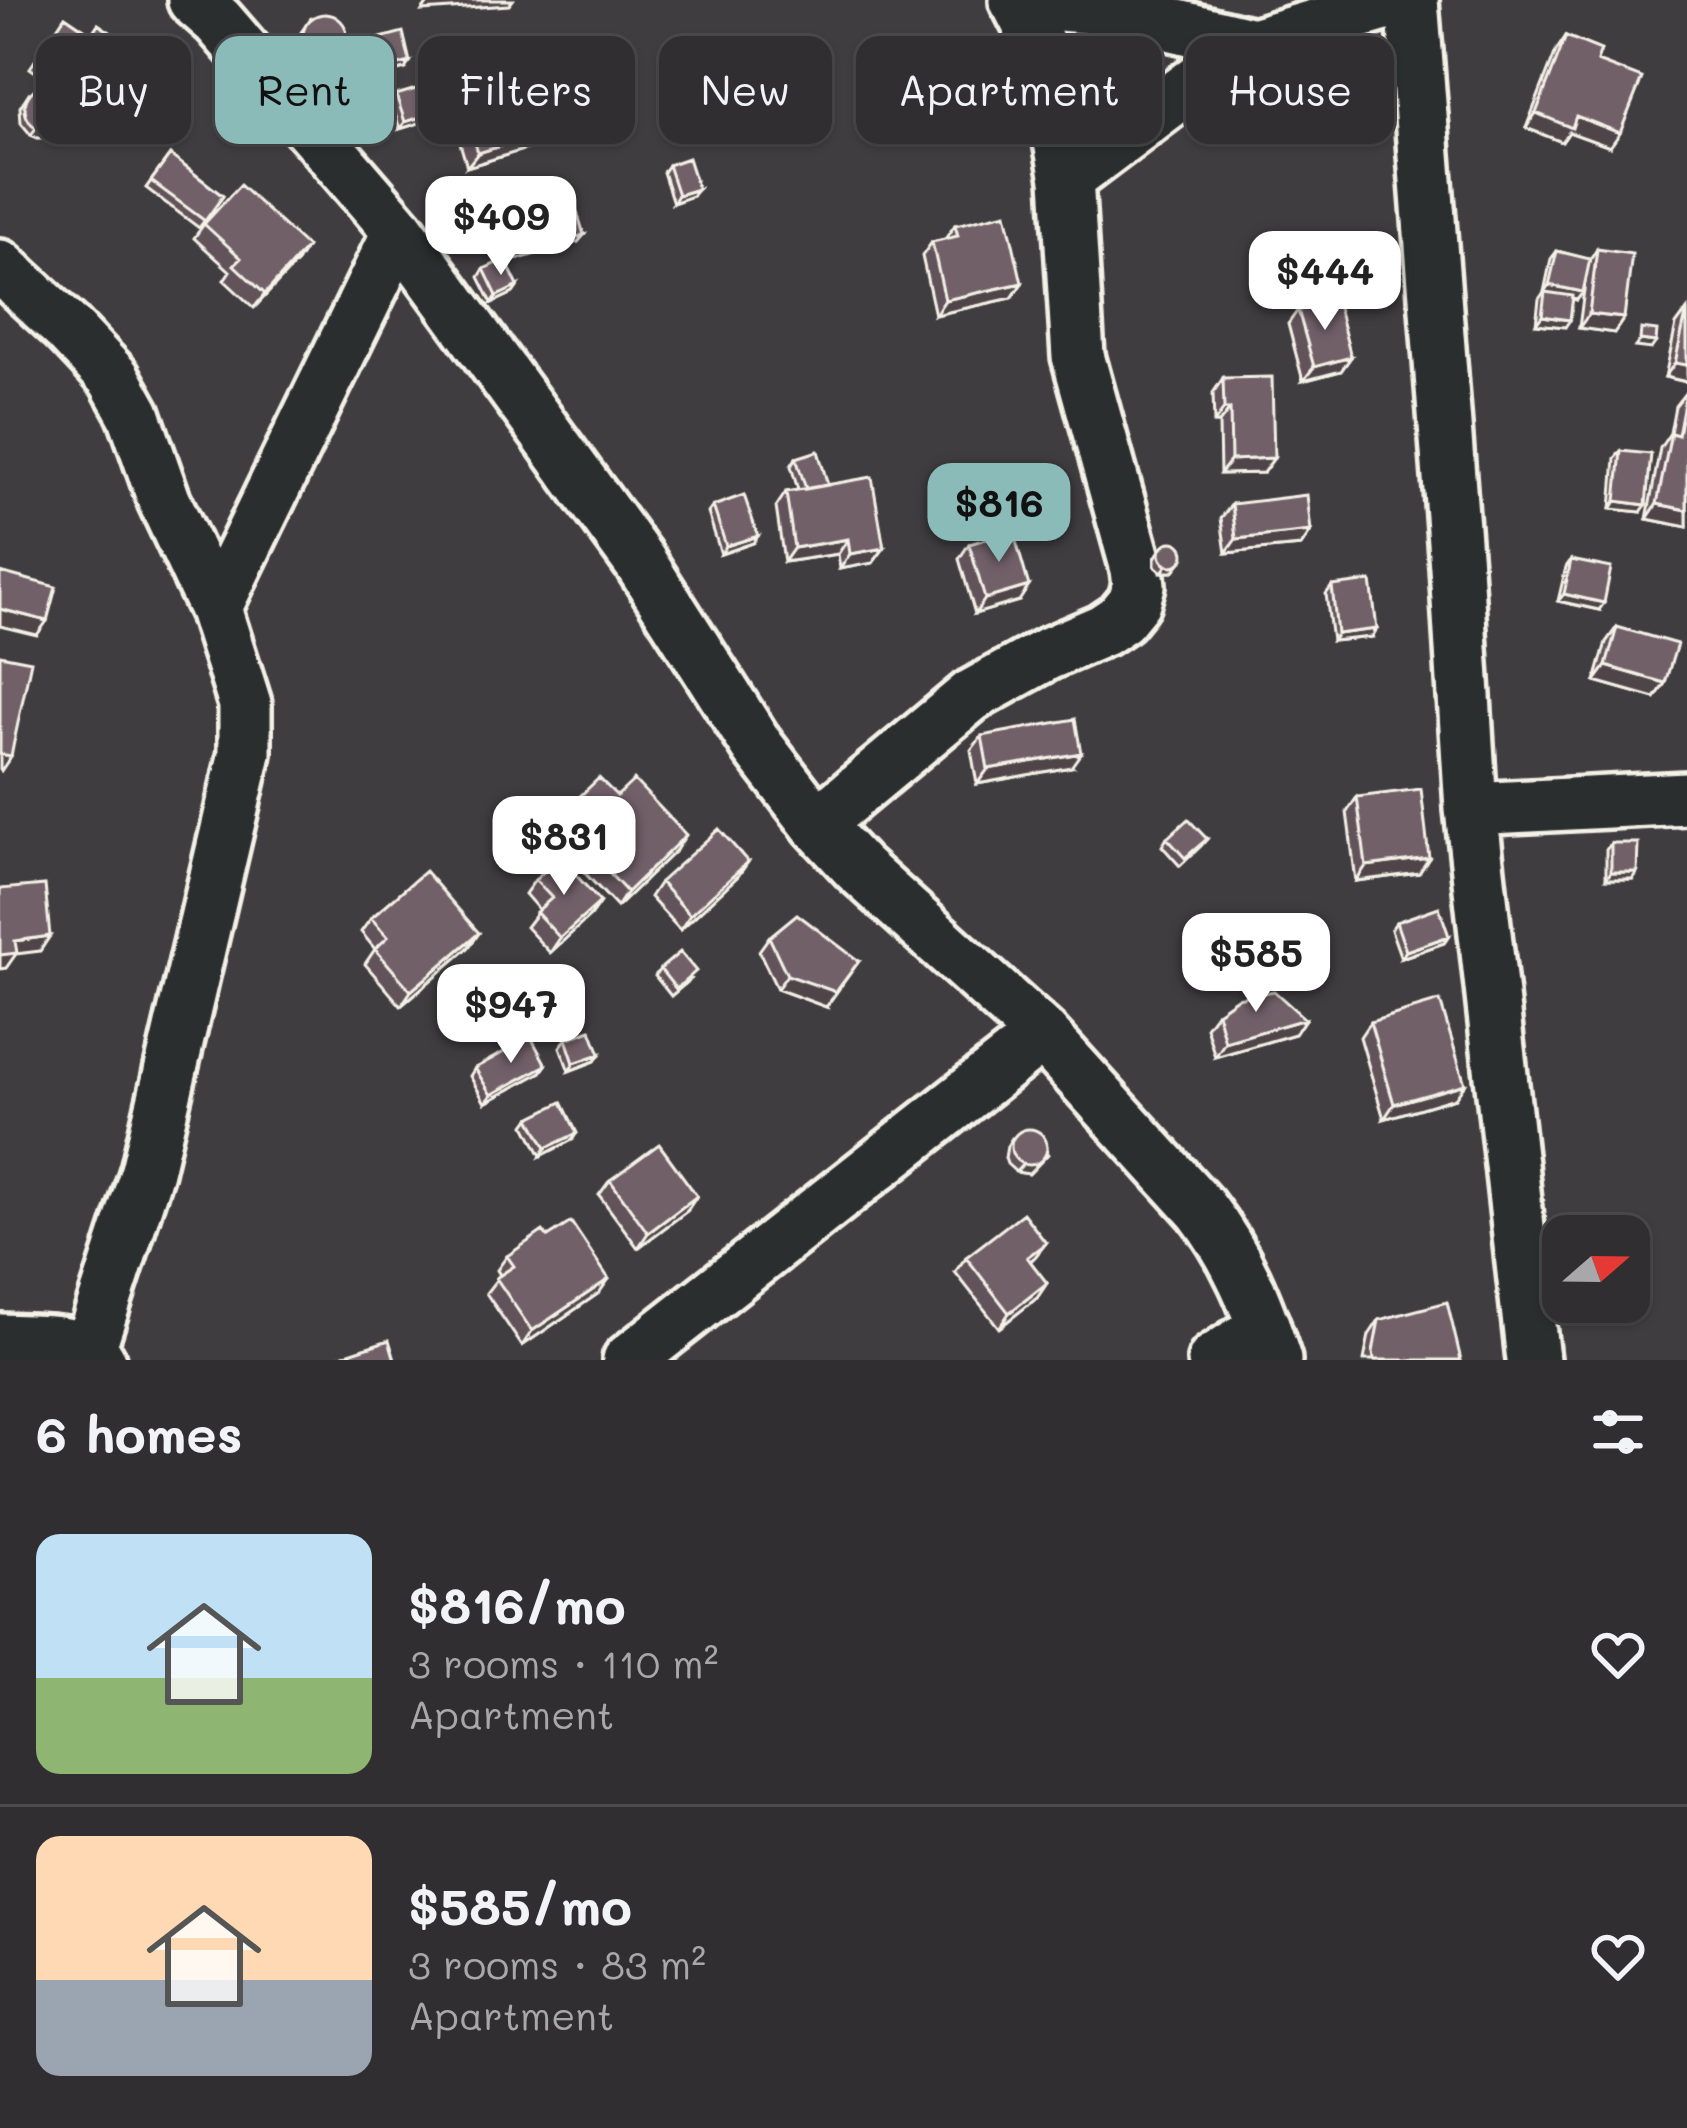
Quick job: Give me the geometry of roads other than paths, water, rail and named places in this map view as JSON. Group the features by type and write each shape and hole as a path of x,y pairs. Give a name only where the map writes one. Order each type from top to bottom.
{"street":[{"path":"194,0 218,21 399,231 640,562 758,747 817,824 858,868 1043,1035 1225,1239 1269,1343 1214,1360"},
{"path":"817,824 971,696 1103,630 1134,602 1137,569 1078,356 1066,179 1044,56 1016,0"},
{"path":"1016,0 1106,9 1219,36"},
{"path":"1280,36 1401,0"},
{"path":"1412,0 1471,809 1533,1360"},
{"path":"1066,179 1186,89"},
{"path":"215,609 399,231"},
{"path":"0,266 113,378 134,414 164,500 215,609 245,704 244,753 147,1171 94,1355 51,1342 0,1340"},
{"path":"1471,809 1687,798"},
{"path":"629,1360 1043,1035"}]}
